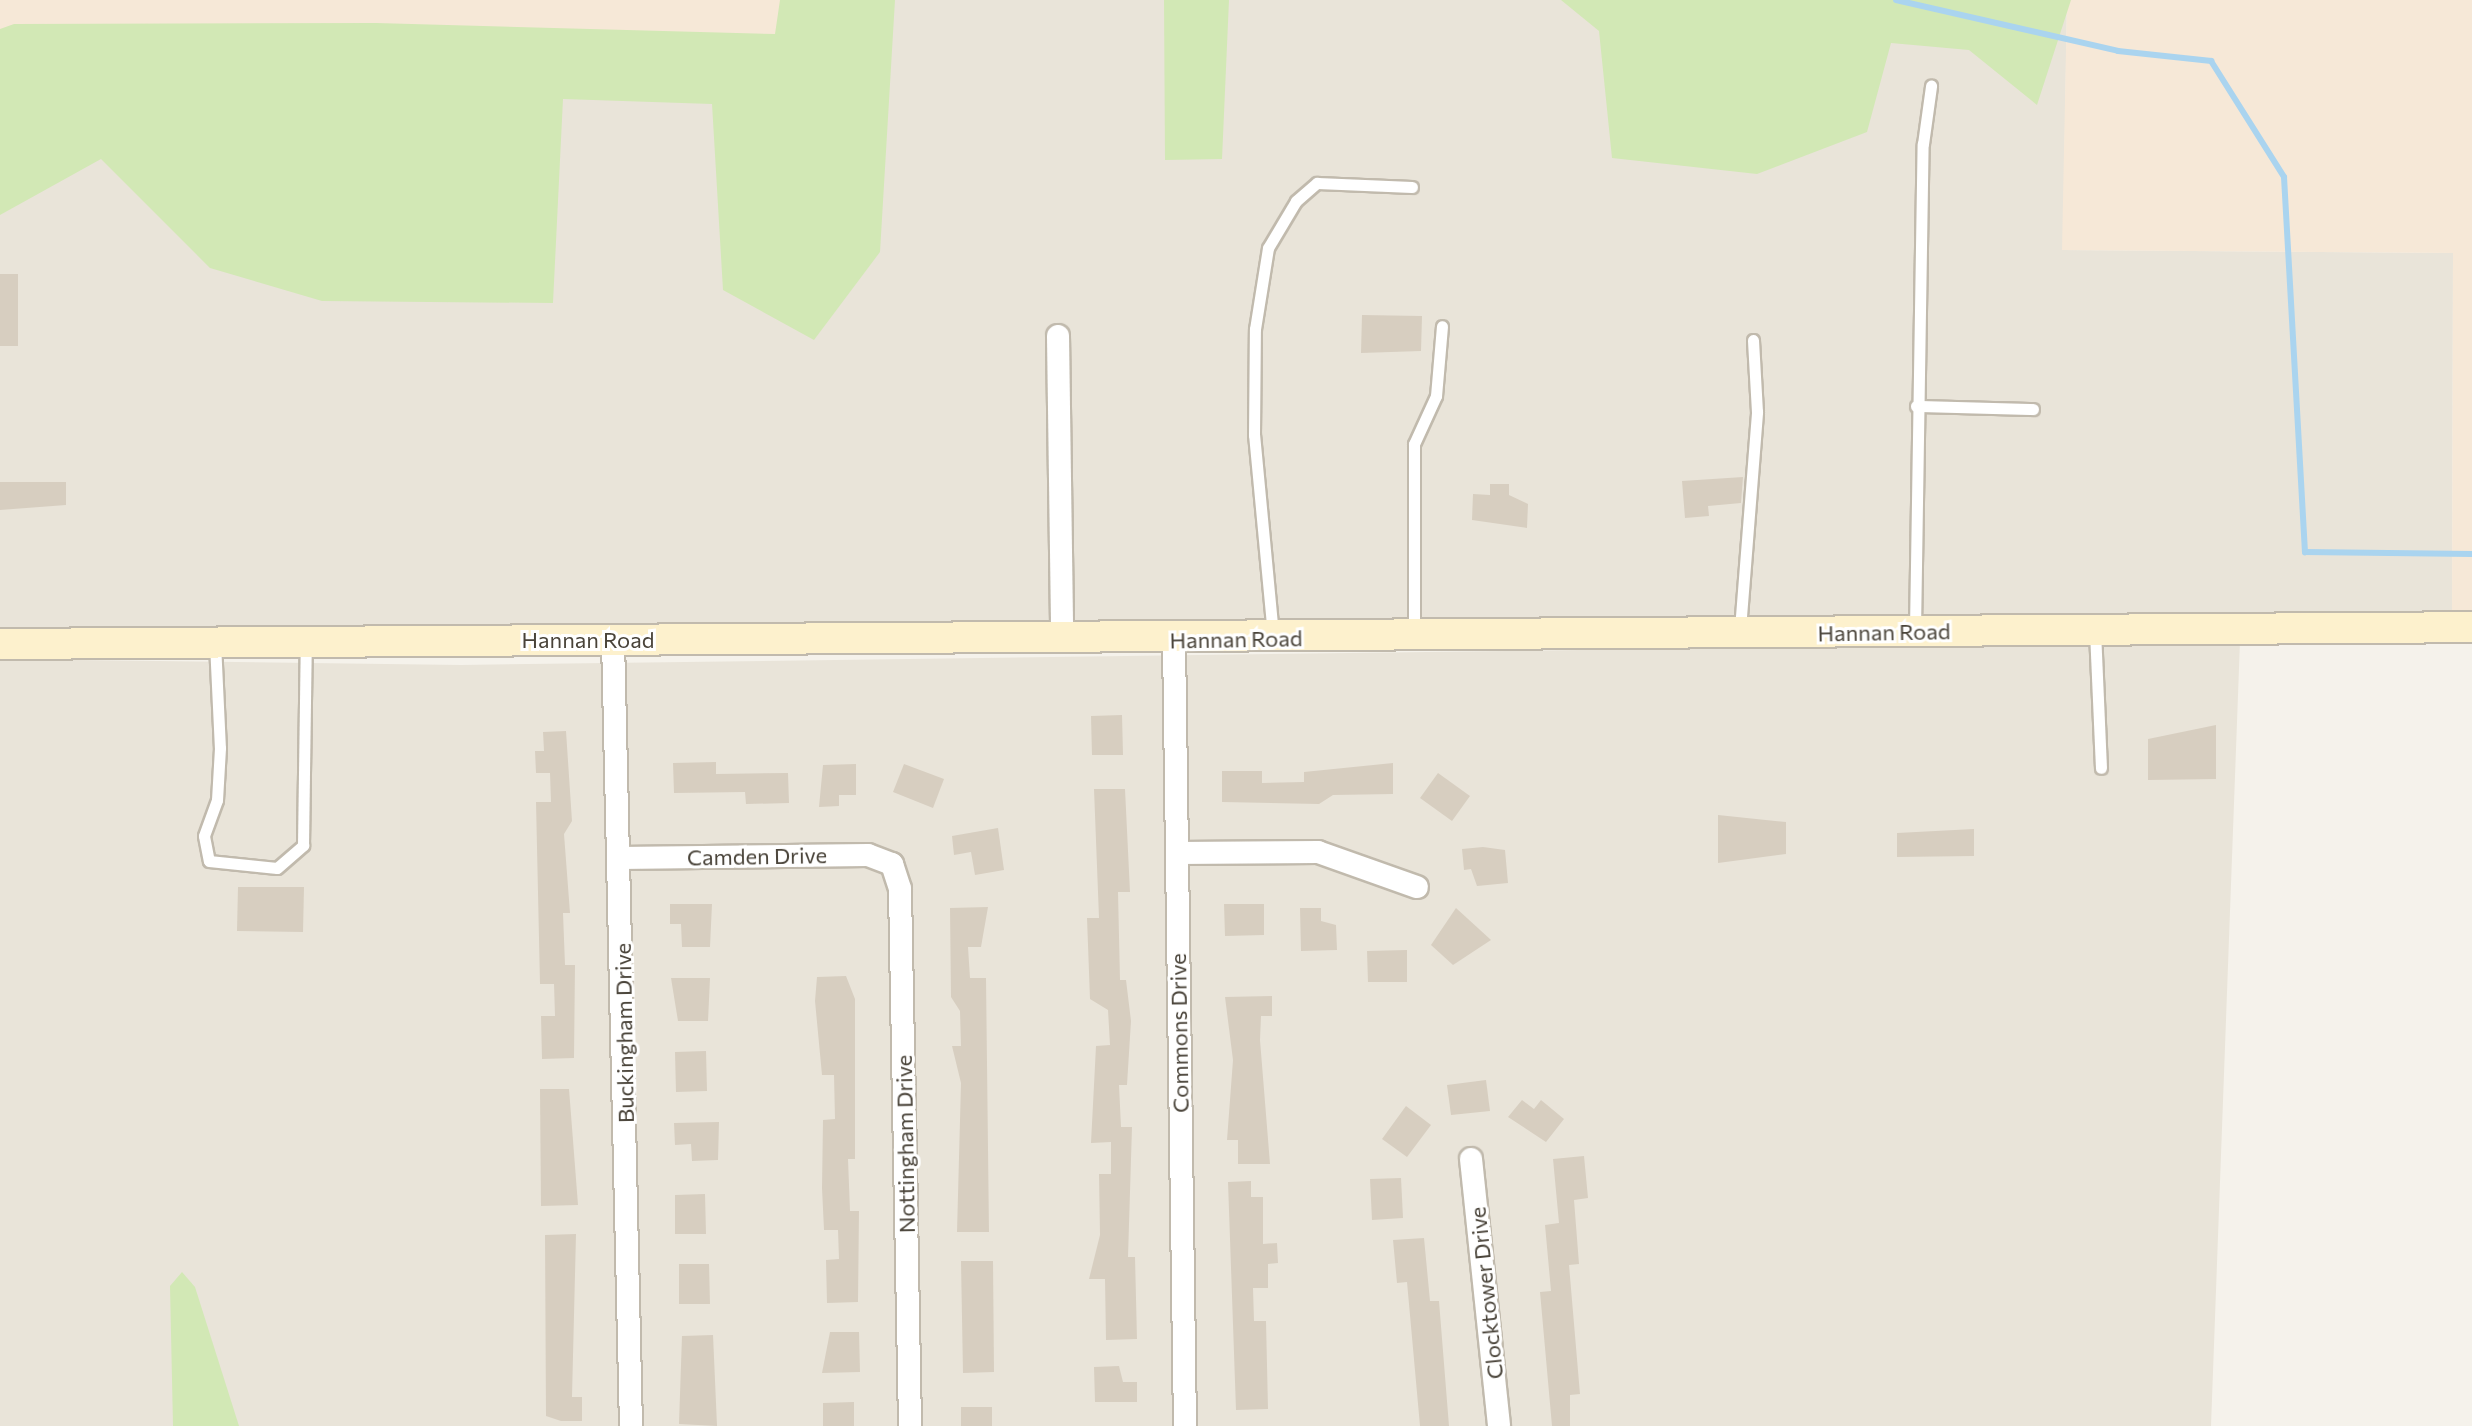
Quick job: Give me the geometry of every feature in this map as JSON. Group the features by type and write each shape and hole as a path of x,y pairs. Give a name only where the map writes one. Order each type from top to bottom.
{"street":[{"path":"1058,336 1062,640"},
{"name":"Hannan Road","path":"0,644 1174,640 2472,627"},
{"name":"Buckingham Drive","path":"613,640 631,1426"},
{"name":"Commons Drive","path":"1174,640 1185,1426"},
{"path":"1177,853 1318,852 1417,887"},
{"name":"Camden Drive","path":"620,858 849,854 892,864"},
{"name":"Nottingham Drive","path":"892,864 900,889 910,1426"},
{"name":"Clocktower Drive","path":"1471,1159 1499,1426"}],"lane":[{"path":"1915,632 1916,406 1931,86"},
{"path":"1273,639 1254,435 1255,329 1268,248 1317,183 1412,187"},
{"path":"1414,637 1414,444 1436,396 1442,326"},
{"path":"1740,634 1757,427 1753,340"},
{"path":"1916,406 2033,409"},
{"path":"2095,630 2101,768"},
{"path":"215,643 220,748 217,800 204,836 209,861 277,868 303,845 306,642"}],"shaded area":[{"path":"0,0 817,0 814,57 0,44"},
{"path":"817,0 2067,0 2063,250 2453,253 2452,618 0,635 0,44"},
{"path":"2067,0 2472,0 2472,617 2452,618 2453,253 2062,250"},
{"path":"2240,641 2211,1426 0,1426 0,659 461,665"}],"green space":[{"path":"780,0 895,0 880,252 814,340 723,290 712,104 563,99 553,303 322,301 210,268 101,159 0,215 0,29 14,24 376,23 775,34"},
{"path":"1164,0 1229,0 1222,159 1165,160"},
{"path":"1561,0 2071,0 2037,105 1969,50 1891,43 1867,132 1757,174 1612,158 1599,31"},
{"path":"182,1272 195,1287 239,1426 173,1426 170,1286"}],"building":[{"path":"0,274 18,274 18,346 0,346"},
{"path":"1362,315 1422,316 1421,351 1361,353"},
{"path":"1743,477 1741,503 1708,506 1709,516 1685,518 1682,481"},
{"path":"0,482 66,482 66,505 0,510"},
{"path":"1490,484 1509,484 1509,495 1528,504 1527,528 1472,520 1473,494 1490,495"},
{"path":"1122,715 1123,755 1092,755 1091,716"},
{"path":"2216,725 2216,779 2148,780 2148,739"},
{"path":"566,731 572,821 564,834 570,913 563,913 565,965 575,965 574,1058 542,1059 541,1016 555,1016 554,984 540,984 536,802 551,802 550,773 536,773 535,751 544,751 543,732"},
{"path":"716,762 716,774 788,773 789,803 746,804 745,792 674,793 673,763"},
{"path":"1393,763 1393,794 1333,795 1319,804 1222,802 1222,771 1262,771 1262,783 1304,782 1304,772"},
{"path":"856,764 856,795 839,795 839,806 819,807 823,765"},
{"path":"904,764 944,779 933,808 893,792"},
{"path":"1438,773 1470,796 1452,821 1420,798"},
{"path":"1094,789 1125,789 1130,892 1118,892 1120,980 1126,980 1131,1021 1127,1085 1119,1085 1121,1127 1132,1127 1128,1257 1135,1257 1137,1339 1106,1340 1105,1279 1089,1279 1100,1235 1099,1174 1111,1174 1111,1142 1091,1143 1096,1046 1110,1045 1108,1010 1090,999 1087,918 1099,918"},
{"path":"1718,815 1786,822 1786,854 1718,863"},
{"path":"998,828 1004,870 975,875 971,852 954,855 952,836"},
{"path":"1974,829 1974,856 1897,857 1897,833"},
{"path":"1483,847 1505,850 1508,883 1477,886 1471,869 1464,870 1462,849"},
{"path":"238,887 304,887 303,932 237,931"},
{"path":"670,904 712,904 710,947 682,947 681,924 670,924"},
{"path":"1224,904 1264,904 1264,935 1225,936"},
{"path":"988,907 981,947 968,947 970,978 986,978 989,1232 957,1232 961,1083 952,1046 961,1046 960,1011 951,997 950,908"},
{"path":"1300,908 1321,908 1321,921 1336,925 1337,950 1301,951"},
{"path":"1456,908 1491,940 1453,965 1431,945"},
{"path":"1407,950 1407,982 1368,982 1367,951"},
{"path":"846,976 855,999 855,1159 848,1159 850,1211 859,1211 858,1302 827,1303 826,1260 839,1259 838,1230 824,1230 822,1188 823,1120 835,1119 834,1075 822,1075 815,1001 817,977"},
{"path":"671,978 710,978 708,1021 678,1021"},
{"path":"1272,996 1272,1016 1261,1016 1260,1040 1270,1164 1238,1164 1238,1140 1227,1140 1233,1060 1225,997"},
{"path":"706,1051 707,1091 676,1092 675,1052"},
{"path":"1486,1080 1490,1111 1451,1115 1447,1085"},
{"path":"540,1089 569,1089 578,1205 541,1206"},
{"path":"1522,1100 1534,1109 1541,1100 1564,1119 1546,1142 1508,1117"},
{"path":"1406,1106 1431,1125 1407,1157 1382,1139"},
{"path":"719,1122 718,1160 692,1161 691,1144 675,1145 674,1123"},
{"path":"1584,1156 1588,1198 1574,1200 1579,1264 1569,1265 1580,1394 1570,1395 1570,1426 1552,1426 1540,1292 1551,1291 1545,1225 1559,1223 1553,1159"},
{"path":"1401,1178 1403,1218 1372,1220 1370,1179"},
{"path":"1251,1181 1251,1197 1263,1197 1263,1244 1277,1243 1278,1263 1268,1264 1268,1288 1253,1288 1254,1321 1266,1321 1268,1409 1236,1410 1228,1182"},
{"path":"705,1194 706,1234 675,1234 675,1195"},
{"path":"576,1234 572,1397 582,1397 582,1421 561,1421 546,1416 545,1235"},
{"path":"1424,1238 1430,1301 1439,1301 1449,1426 1420,1426 1407,1282 1397,1283 1393,1240"},
{"path":"961,1261 993,1261 994,1372 963,1373"},
{"path":"679,1264 709,1264 710,1304 679,1304"},
{"path":"830,1332 859,1332 860,1372 822,1373"},
{"path":"713,1335 717,1426 679,1424 682,1336"},
{"path":"1119,1366 1123,1382 1137,1382 1137,1402 1095,1402 1094,1367"},
{"path":"854,1402 854,1426 823,1426 823,1403"},
{"path":"961,1407 992,1407 992,1426 961,1426"}],"waterway":[{"path":"1896,0 2118,51 2211,61 2284,177 2305,552 2472,554"}]}
